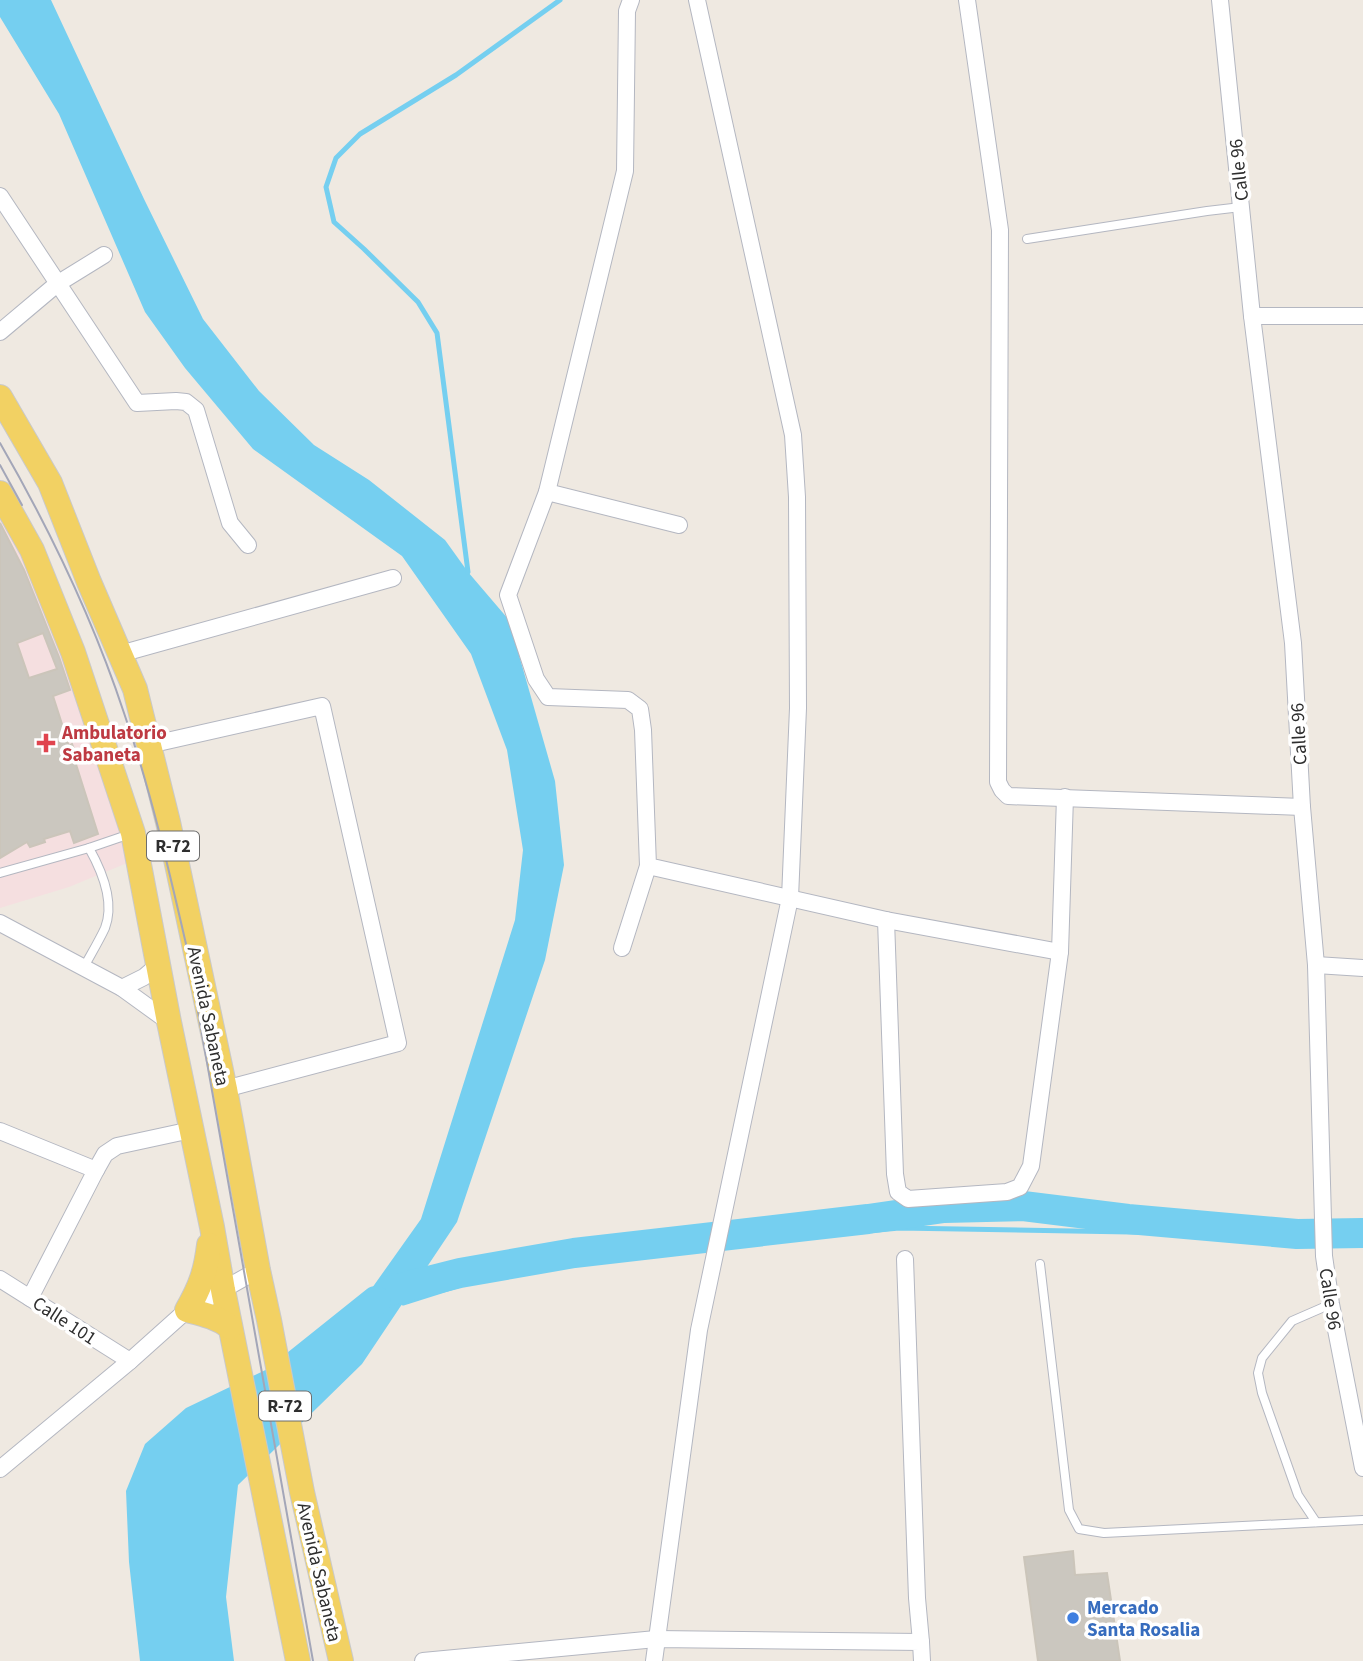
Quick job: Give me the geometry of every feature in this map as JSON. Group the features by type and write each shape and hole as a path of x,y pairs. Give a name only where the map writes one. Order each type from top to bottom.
{"main road":[{"name":"Avenida Sabaneta","path":"0,397 50,484 135,688 168,822 225,1089 257,1270 302,1492 341,1661"},
{"name":"Avenida Sabaneta","path":"0,493 32,550 68,639 133,833 298,1661"},
{"path":"212,1227 207,1265 199,1290 187,1310 220,1320 231,1330"}],"street":[{"path":"622,948 648,866 640,709 628,700 548,697 536,680 508,595 547,492 625,171 627,11 631,0"},
{"path":"654,1661 699,1330 790,898 798,708 797,497 793,435 697,0"},
{"path":"967,0 1000,230 998,782 1008,796 1301,807"},
{"name":"Calle 96","path":"1220,0 1252,316 1293,643 1301,807 1316,965 1324,1256 1363,1468"},
{"path":"0,196 137,403 186,402 196,410 230,523 248,545"},
{"path":"0,332 57,284 104,255"},
{"path":"1252,316 1363,316"},
{"path":"547,492 679,525"},
{"path":"120,654 393,578"},
{"path":"149,745 322,706 398,1043 225,1089"},
{"path":"886,920 895,1174 898,1192 908,1199 1007,1192 1020,1188 1031,1166 1060,952 1065,797"},
{"path":"648,866 886,920 1060,952"},
{"path":"0,923 122,988 169,1022"},
{"path":"122,988 145,977 158,965"},
{"path":"1316,965 1363,968"},
{"path":"30,1298 105,1154 117,1146 191,1129"},
{"path":"0,1131 96,1170"},
{"path":"905,1259 917,1598 922,1661"},
{"path":"0,1469 187,1310 257,1270"},
{"name":"Calle 101","path":"0,1279 130,1361"},
{"path":"423,1661 656,1639 921,1642"}],"lane":[{"path":"1027,239 1241,207"},
{"path":"0,873 133,833"},
{"path":"84,967 106,925 108,896 98,864 89,848"},
{"path":"1041,1264 1069,1510 1080,1530 1104,1533 1363,1520"},
{"path":"1316,1522 1298,1495 1262,1394 1258,1373 1262,1358 1292,1321 1331,1304"}],"shaded area":[{"name":"Ambulatorio Sabaneta","path":"0,515 23,554 52,625 132,861 69,887 0,908"}],"water":[{"path":"0,0 51,0 203,319 259,391 314,445 369,480 445,540 509,620 555,781 564,865 545,960 457,1222 362,1364 238,1485 226,1597 234,1661 140,1661 129,1562 126,1491 145,1444 186,1408 297,1355 333,1343 421,1219 515,920 523,850 507,750 471,654 402,556 253,449 185,368 145,312 59,114 0,17"}],"building":[{"path":"0,523 24,570 70,690 53,696 69,746 72,744 77,757 74,758 98,834 74,843 70,831 44,839 45,842 30,847 27,842 0,858","holes":["43,633 57,669 29,678 17,643"]},
{"name":"Mercado Santa Rosalia","path":"1073,1551 1075,1575 1107,1573 1120,1661 1038,1661 1024,1557"}],"waterway":[{"path":"468,572 437,333 418,302 334,222 326,187 336,158 360,134 456,75 560,0"},
{"path":"389,1291 460,1273 574,1253 944,1208 1023,1206 1128,1219 1297,1234 1363,1233"},
{"path":"403,1303 498,1273 715,1246 899,1228 1363,1236"},
{"path":"286,1373 376,1301"}],"tram line":[{"path":"0,443 53,541 98,643 133,741 158,827 186,944 313,1661"},
{"path":"0,465 22,505"}],"place":[{"name":"Ambulatorio Sabaneta","path":"46,743"},
{"name":"Mercado Santa Rosalia","path":"1073,1618"}]}
